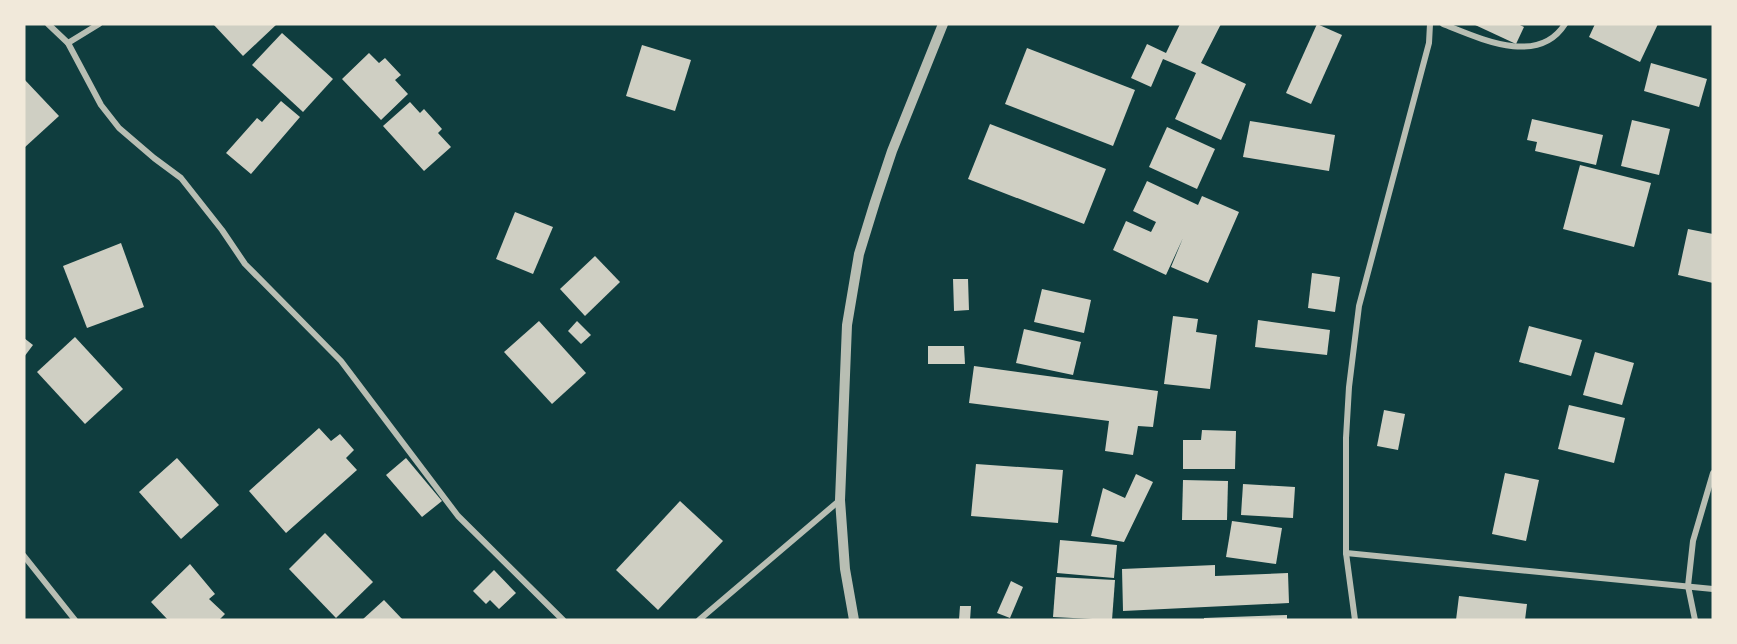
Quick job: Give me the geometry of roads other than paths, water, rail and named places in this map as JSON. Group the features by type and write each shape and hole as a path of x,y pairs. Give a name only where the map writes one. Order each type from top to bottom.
{"street":[{"path":"48,24 68,44 101,105 119,128 181,178 222,230 245,264 341,361 458,516 563,620"},
{"path":"68,44 99,24"},
{"path":"854,620 845,569 840,500 847,325 860,254 892,151 943,24"},
{"path":"1355,620 1346,553 1346,438 1349,387 1359,306 1429,43 1430,24"},
{"path":"1443,24 1495,44 1524,47 1545,43 1565,24"},
{"path":"1695,620 1688,586 1693,541 1713,473"},
{"path":"699,620 840,500"},
{"path":"1346,553 1713,589"},
{"path":"24,556 75,620"}]}
